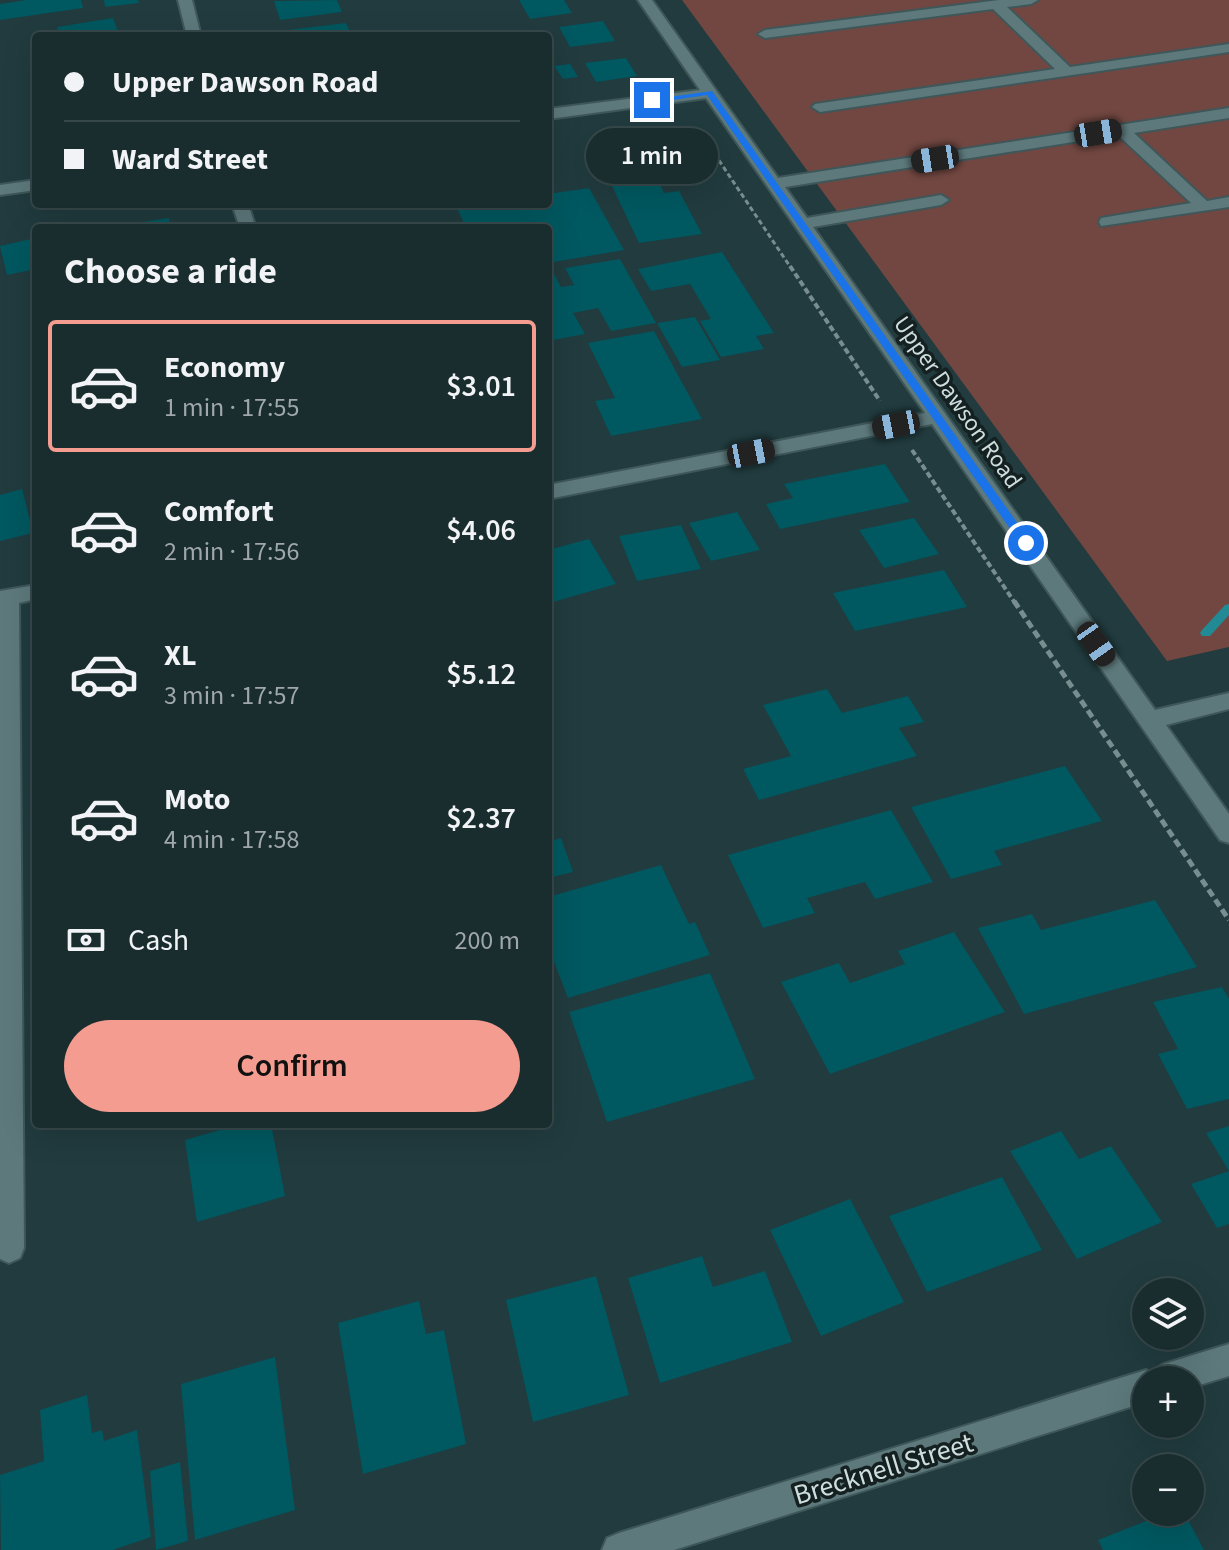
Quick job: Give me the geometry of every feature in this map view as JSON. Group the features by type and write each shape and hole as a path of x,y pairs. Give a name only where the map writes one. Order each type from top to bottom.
{"street":[{"path":"185,0 193,32"},
{"name":"Upper Dawson Road","path":"645,0 1229,833"},
{"path":"765,34 1031,0"},
{"path":"997,5 1066,71"},
{"path":"820,107 1229,48"},
{"path":"552,113 709,93"},
{"path":"774,184 1229,113"},
{"path":"1122,130 1203,206"},
{"path":"0,190 32,186"},
{"path":"801,224 941,200"},
{"path":"1107,222 1229,202"},
{"path":"552,491 937,417"},
{"path":"9,1248 4,599 32,593"},
{"path":"1150,720 1229,701"},
{"path":"1204,1368 1229,1360"},
{"name":"Brecknell Street","path":"619,1550 1132,1390"}],"path":[{"path":"678,97 1229,920"}],"shaded area":[{"path":"682,0 1229,0 1229,647 1167,661"}],"building":[{"path":"26,0 81,0 83,8 0,20 0,4"},
{"path":"104,0 138,0 139,3 105,7"},
{"path":"337,0 342,12 280,20 274,1"},
{"path":"519,0 564,0 572,13 530,19"},
{"path":"113,18 118,32 59,32 57,27"},
{"path":"603,21 615,41 570,47 559,27"},
{"path":"346,23 350,32 289,32"},
{"path":"626,58 637,76 596,82 585,63"},
{"path":"570,64 578,77 563,79 554,66"},
{"path":"658,180 664,193 679,191 702,234 639,243 612,186"},
{"path":"589,188 624,250 552,262 552,224 464,224 457,208 552,208 552,193"},
{"path":"169,218 170,224 128,224"},
{"path":"32,239 32,270 7,275 0,246"},
{"path":"722,252 774,333 756,336 764,349 721,357 700,321 711,319 690,284 651,291 638,269"},
{"path":"620,259 656,323 611,331 598,308 573,313 585,334 552,340 552,270 561,287 574,285 565,268"},
{"path":"695,317 720,360 682,367 657,323"},
{"path":"654,331 702,419 611,436 595,401 615,398 588,343"},
{"path":"885,464 910,502 780,529 766,504 793,498 784,484"},
{"path":"22,489 32,533 0,541 0,495"},
{"path":"737,512 760,550 711,561 689,523"},
{"path":"914,518 939,554 884,568 859,530"},
{"path":"681,525 701,569 637,581 619,536"},
{"path":"589,539 616,584 553,602 552,549"},
{"path":"944,570 967,607 855,631 833,593"},
{"path":"827,689 842,713 908,696 924,722 899,728 917,756 759,800 743,769 791,756 763,705"},
{"path":"1065,766 1102,821 994,851 1002,865 951,879 911,807"},
{"path":"891,810 933,882 875,899 865,882 807,898 815,913 763,928 728,855"},
{"path":"561,838 573,872 552,877 552,841"},
{"path":"661,865 689,924 695,922 710,955 568,998 552,956 552,896"},
{"path":"1155,900 1197,967 1024,1014 978,928 1032,914 1041,930"},
{"path":"954,932 1005,1012 830,1074 781,982 839,963 850,983 905,964 898,951"},
{"path":"710,973 755,1079 607,1122 569,1012"},
{"path":"1222,987 1229,999 1229,1099 1187,1109 1158,1054 1178,1049 1153,1002"},
{"path":"1229,1126 1229,1171 1206,1133"},
{"path":"227,1128 272,1128 285,1196 197,1222 185,1140"},
{"path":"1061,1131 1079,1159 1111,1146 1162,1222 1077,1259 1010,1151"},
{"path":"1229,1171 1229,1224 1217,1228 1191,1184"},
{"path":"1002,1177 1042,1250 927,1292 889,1216"},
{"path":"850,1199 904,1302 821,1336 770,1230"},
{"path":"702,1256 713,1287 765,1271 792,1342 660,1383 628,1278"},
{"path":"596,1276 629,1395 533,1422 506,1300"},
{"path":"419,1301 426,1334 444,1330 466,1444 363,1474 338,1323"},
{"path":"275,1357 295,1510 195,1540 181,1384"},
{"path":"87,1395 92,1433 102,1430 104,1441 137,1430 151,1537 113,1550 1,1550 0,1475 44,1461 40,1410"},
{"path":"180,1462 188,1541 156,1550 150,1471"},
{"path":"1134,1526 1191,1526 1204,1550 1103,1550 1098,1540"}],"waterway":[{"path":"1206,633 1229,608"}],"route":[{"path":"652,100 709,93 1026,543"}]}
